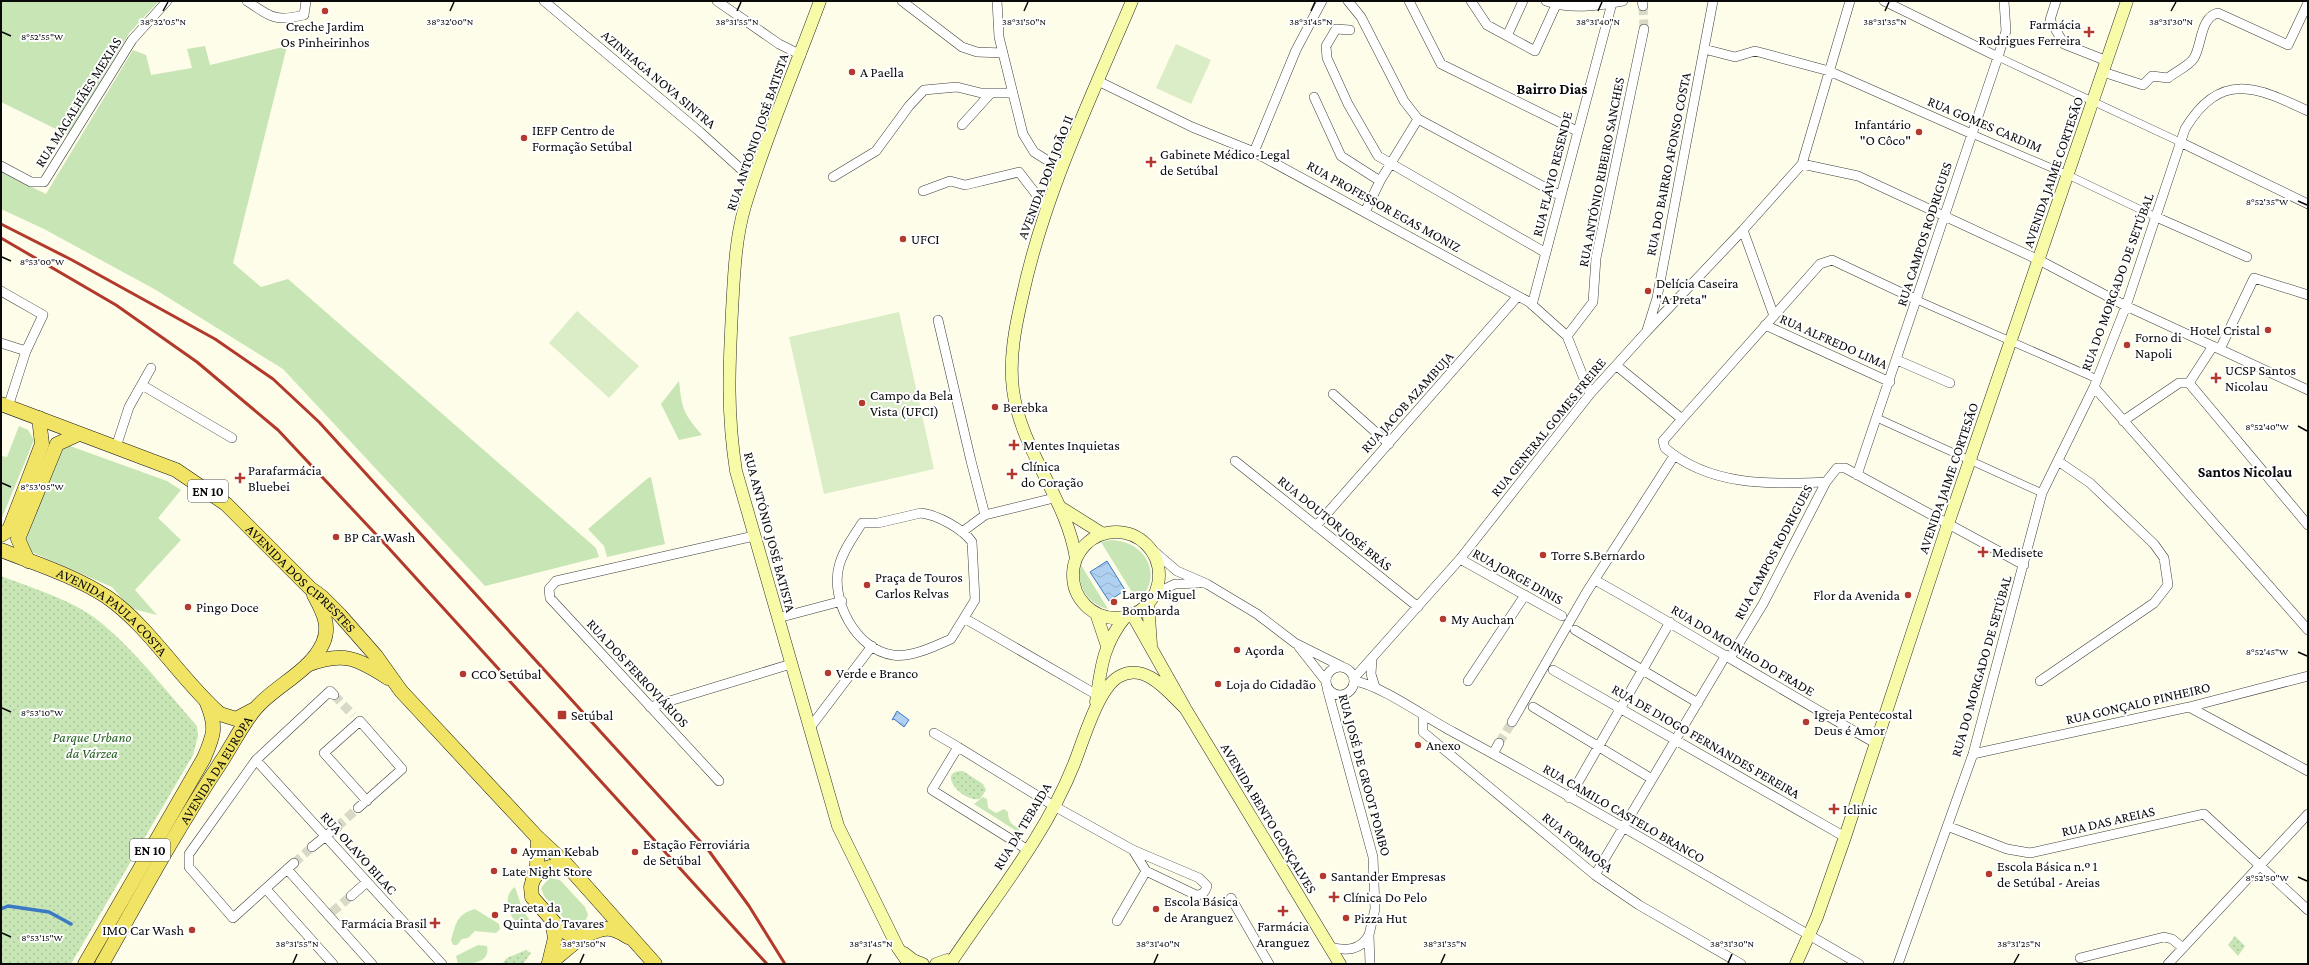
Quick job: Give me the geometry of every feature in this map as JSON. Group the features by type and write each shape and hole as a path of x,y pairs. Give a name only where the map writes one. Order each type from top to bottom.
{"main road":[{"name":"RUA ANTÓNIO JOSÉ BATISTA","path":"820,1 745,207 737,248 728,386 729,421 736,471 838,826 898,948 909,964"},
{"name":"AVENIDA DOM JOÃO II","path":"1056,502 1025,434 1018,414 1013,390 1012,366 1015,335 1023,294 1046,207 1132,1"},
{"name":"AVENIDA JAIME CORTESÃO","path":"1796,964 1846,837 1948,524 2012,342 2127,1"},
{"name":"AVENIDA DOS CIPRESTES","path":"4,406 176,470 212,493 226,504 311,589 326,601 376,656 393,682 538,838 572,871 655,964"},
{"path":"1,535 9,530 42,444 39,418"},
{"path":"28,561 18,539 57,444 79,434"},
{"path":"1056,502 1103,534"},
{"path":"1056,502 1073,539 1076,559"},
{"path":"1095,709 1107,646 1114,631 1129,616 1151,598 1157,586 1158,569 1148,547 1141,540 1128,534 1116,532 1103,534 1084,546 1076,559 1073,571 1076,590 1082,601 1096,613 1114,618 1129,616"},
{"name":"AVENIDA PAULA COSTA","path":"1,550 71,577 107,598 131,618 220,714 230,718 236,718 246,714 256,707"},
{"name":"AVENIDA DA EUROPA","path":"102,964 205,786 256,707 314,656 326,634 325,618 311,589"},
{"path":"1151,598 1151,645"},
{"path":"1096,613 1107,646"},
{"path":"1129,616 1151,645 1185,708"},
{"path":"304,666 322,659 344,657 361,661 393,682"},
{"path":"1095,709 1112,682 1119,676 1129,674 1147,675 1162,686 1185,708"},
{"name":"AVENIDA DA EUROPA","path":"85,964 204,758 213,736 213,719 205,699"},
{"name":"AVENIDA BENTO GONÇALVES","path":"1185,708 1340,964"},
{"name":"RUA DA TEBAIDA","path":"944,963 959,951 1028,850 1068,780 1095,709"},
{"name":"AVENIDA DOS CIPRESTES","path":"538,838 537,865 532,893 534,900 552,921 569,936 580,936 608,928 633,940"},
{"path":"533,881 540,871 549,866 560,866 572,871"},
{"path":"549,964 587,933 597,922 598,916 595,896"},
{"path":"549,964 555,938 552,921"},
{"path":"898,948 901,964"},
{"path":"898,948 913,960 923,964"}],"street":[{"name":"RUA MAGALHÃES MEXIAS","path":"1,166 31,182 44,182 132,40 167,1"},
{"path":"247,1 272,17 285,19 304,15 306,1"},
{"name":"AZINHAGA NOVA SINTRA","path":"544,1 700,132 754,181"},
{"path":"717,1 780,44 801,55"},
{"path":"902,1 962,47 977,52 1002,53"},
{"path":"997,1 999,37 1002,53 1023,134 1027,143 1042,159 1062,169"},
{"path":"1254,152 1296,50 1322,1"},
{"path":"1348,1 1362,17 1404,101 1418,119 1561,196"},
{"path":"1409,1 1441,64 1577,131"},
{"path":"1472,1 1487,25 1535,51 1556,5"},
{"path":"1507,36 1523,1"},
{"path":"1546,1 1556,5 1581,7 1622,1"},
{"name":"RUA DO BAIRRO AFONSO COSTA","path":"1647,331 1657,298 1712,1"},
{"path":"1850,1 1841,37 1829,71 1802,164 1858,176 2039,260 2126,306 2308,390"},
{"path":"1884,1 1998,57 2094,100 2308,204"},
{"name":"RUA CAMPOS RODRIGUES","path":"1595,875 1698,703 1763,604 1826,482 1837,468 1845,468 1857,475 1890,382 1998,57 2006,31 2004,1"},
{"path":"2056,1 2050,20 2064,44 2105,67 2143,85 2152,76 2168,78 2194,59 2207,21 2212,14 2218,13 2288,45 2308,3"},
{"name":"RUA FLÁVIO RESENDE","path":"1530,304 1546,253 1612,3"},
{"path":"1350,30 1336,29 1326,46 1327,58 1348,104 1378,156 1546,253"},
{"name":"RUA ANTÓNIO RIBEIRO SANCHES","path":"1567,336 1593,302 1596,258 1644,29"},
{"name":"RUA GOMES CARDIM","path":"1704,49 1735,57 1755,51 1829,71 2068,175 2156,217 2247,257"},
{"name":"RUA PROFESSOR EGAS MONIZ","path":"1098,81 1192,127 1254,152 1518,296 1530,304 1567,336 1590,394"},
{"path":"833,177 876,152 909,106 924,90 957,87 981,93 1013,93"},
{"name":"RUA DO MORGADO DE SETÚBAL","path":"1898,964 1973,754 2042,493 2096,383 2126,306 2184,129 2197,110 2209,100 2236,88 2250,88 2277,97 2308,111"},
{"path":"962,125 991,93"},
{"path":"1314,97 1341,156 1380,181"},
{"path":"1365,212 1380,181 1418,119"},
{"name":"RUA GENERAL GOMES FREIRE","path":"1354,679 1460,559 1590,394 1617,366 1647,331 1743,230 1802,164"},
{"path":"924,191 950,181 964,185 1019,172 1046,207"},
{"path":"1743,230 1774,316"},
{"name":"RUA ALFREDO LIMA","path":"1674,456 1665,448 1663,440 1820,264 1832,260 1917,300"},
{"path":"2189,383 2217,347 2254,278 2308,295"},
{"path":"1,291 43,316 26,351 4,406"},
{"name":"RUA JACOB AZAMBUJA","path":"1316,526 1518,296"},
{"path":"1657,298 1663,304 1672,305"},
{"path":"1917,300 2012,342 2096,383 2123,421 2308,630"},
{"path":"938,320 971,461 986,515"},
{"name":"RUA ALFREDO LIMA","path":"1765,325 1890,382"},
{"path":"1,343 26,351"},
{"path":"1897,360 1950,383"},
{"path":"1617,366 1682,419"},
{"path":"116,447 129,407 151,368"},
{"path":"2123,421 2179,383 2189,383"},
{"path":"2189,383 2308,525"},
{"path":"142,385 232,438"},
{"path":"1333,394 1389,444"},
{"path":"1877,418 2042,493"},
{"path":"1512,722 1595,580 1674,456 1697,469 1726,479 1778,484 1826,482"},
{"name":"RUA DOUTOR JOSÉ BRÁS","path":"1235,461 1418,607"},
{"path":"2040,682 2154,603 2168,585 2164,558 2154,544 2090,483 2058,461"},
{"path":"1857,475 2024,565"},
{"path":"962,532 986,515 1056,502"},
{"path":"921,513 927,514 962,532 972,542 975,574 975,600 951,639 929,648 893,655 882,652 872,646 854,631 838,587 839,566 862,523 878,523 921,513"},
{"name":"RUA DOS FERROVIÁRIOS","path":"719,781 550,598 549,590 556,581 754,536"},
{"path":"1148,547 1177,571 1207,584 1257,614 1295,643 1350,670 1354,679 1351,690 1343,695 1334,694 1326,684 1332,668 1340,666"},
{"name":"RUA JORGE DINIS","path":"1460,559 1562,616"},
{"name":"RUA DO MOINHO DO FRADE","path":"1595,580 1670,622 1779,689 1877,744"},
{"path":"1151,598 1175,584 1189,582 1207,584"},
{"path":"1468,681 1525,595"},
{"path":"778,618 842,601"},
{"path":"964,618 1097,695"},
{"path":"1569,798 1670,622"},
{"path":"1575,630 1698,703"},
{"name":"RUA JOSÉ DE GROOT POMBO","path":"1295,643 1326,684 1373,857 1376,909 1369,935 1370,964"},
{"path":"809,729 872,646"},
{"path":"1372,659 1371,674 1375,687"},
{"path":"650,707 791,664"},
{"name":"RUA DE DIOGO FERNANDES PEREIRA","path":"1553,670 1846,837"},
{"name":"RUA GONÇALO PINHEIRO","path":"1973,754 2189,707 2308,676"},
{"name":"RUA CAMILO CASTELO BRANCO","path":"1354,679 1375,687 1423,717 1624,827 1860,964"},
{"path":"332,693 256,760 189,854 189,867 233,918 291,866 372,964"},
{"path":"1533,707 1652,780"},
{"path":"2189,707 2308,771"},
{"name":"RUA FORMOSA","path":"1423,717 1423,732 1595,875 1639,905 1741,964"},
{"path":"358,808 367,801 402,769 356,718 324,753 367,801"},
{"path":"934,733 1054,806 1132,850 1199,878 1207,886 1206,892 1201,895 1196,895 1146,871 1132,850"},
{"path":"1493,754 1499,743"},
{"path":"958,747 932,790 1028,850"},
{"name":"RUA OLAVO BILAC","path":"256,760 442,964"},
{"name":"RUA DAS AREIAS","path":"1947,826 2006,849 2030,853 2204,814 2260,866"},
{"path":"2169,964 2308,814"},
{"path":"312,847 337,827"},
{"path":"2260,866 2308,910"},
{"path":"1117,921 1146,871"},
{"path":"351,896 367,882"},
{"path":"266,889 333,964"},
{"path":"1231,898 1269,964"},
{"path":"1330,947 1351,950 1361,946 1369,935"},
{"path":"2080,958 2164,937 2172,939 2183,948"},
{"path":"1370,964 1378,964"}],"green space":[{"path":"1,1 159,1 130,32 68,135 1,102"},
{"path":"1176,44 1211,60 1191,104 1156,88"},
{"path":"205,46 210,65 287,46 233,263 261,287 288,279 596,548 599,557 485,586 283,369 156,290 44,229 1,209 1,172 46,194 133,50 146,55 151,75 192,68 187,49"},
{"path":"577,311 639,366 609,398 549,343"},
{"name":"Campo da Bela Vista (UFCI)","path":"899,312 934,469 824,494 789,337"},
{"path":"679,381 684,410 702,435 679,440 661,404"},
{"path":"19,426 28,430 34,440 1,520 1,456 7,457"},
{"path":"70,446 167,481 181,490 158,518 181,540 135,590 157,615 130,608 112,587 29,551 24,537 58,452"},
{"path":"651,477 665,544 607,557 604,546 588,529"},
{"path":"1112,540 1124,542 1134,547 1148,562 1150,582 1146,592 1138,602 1101,542"},
{"path":"1081,565 1108,609 1095,603 1085,593 1080,580"},
{"name":"Parque Urbano da Várzea","path":"1,576 66,601 100,622 130,649 197,726 198,736 193,755 71,964 1,964"},
{"path":"963,771 983,784 986,790 980,799 973,799 966,796 959,792 954,786 951,776 955,772"},
{"path":"983,797 987,799 988,808 996,813 1004,809 1008,812 1011,823 1020,828 1018,832 974,804"},
{"path":"549,878 560,880 585,907 588,915 584,924 575,927 571,926 544,896 541,888"},
{"path":"515,887 523,911 529,919 528,921 524,920 517,922 509,910 509,894"},
{"path":"475,909 499,924 500,929 496,933 475,931 468,938 462,939 457,945 453,945 451,940 458,920 464,914"},
{"path":"2235,936 2245,946 2238,956 2228,945"},
{"path":"478,945 487,946 486,956 482,960 468,964 458,964 456,956"},
{"path":"526,950 531,953 523,964 502,964 507,958"}],"water":[{"path":"1107,561 1125,590 1109,601 1090,572"},
{"path":"897,711 909,720 904,727 894,719 892,720"}],"waterway":[{"path":"1,909 8,906 49,912 71,924"}],"tunnel":[{"path":"1643,6 1644,29"},
{"path":"334,695 353,715"},
{"path":"1499,743 1512,722"},
{"path":"337,827 358,808"},
{"path":"294,863 312,847"},
{"path":"332,912 351,896"}],"railway":[{"path":"1,224 72,260 215,339 273,379 319,422 709,851 749,906 785,964"},
{"path":"1,238 116,305 197,362 278,430 385,544 767,964"}],"place":[{"name":"Creche Jardim Os Pinheirinhos","path":"325,11"},
{"name":"Farmácia Rodrigues Ferreira","path":"2089,32"},
{"name":"A Paella","path":"852,72"},
{"name":"Infantário \"O Côco\"","path":"1919,132"},
{"name":"IEFP Centro de Formação Setúbal","path":"524,138"},
{"name":"Gabinete Médico-Legal de Setúbal","path":"1151,162"},
{"name":"UFCI","path":"903,239"},
{"name":"Delícia Caseira \"A Preta\"","path":"1648,291"},
{"name":"Hotel Cristal","path":"2268,330"},
{"name":"Forno di Napoli","path":"2127,345"},
{"name":"UCSP Santos Nicolau","path":"2216,378"},
{"name":"Campo da Bela Vista (UFCI)","path":"862,403"},
{"name":"Berebka","path":"995,407"},
{"name":"Mentes Inquietas","path":"1014,445"},
{"name":"Clínica do Coração","path":"1012,474"},
{"name":"Parafarmácia Bluebei","path":"240,478"},
{"name":"BP Car Wash","path":"336,537"},
{"name":"Medisete","path":"1983,552"},
{"name":"Torre S.Bernardo","path":"1543,555"},
{"name":"Praça de Touros Carlos Relvas","path":"867,585"},
{"name":"Flor da Avenida","path":"1908,595"},
{"name":"Largo Miguel Bombarda","path":"1114,602"},
{"name":"Pingo Doce","path":"188,607"},
{"name":"My Auchan","path":"1443,619"},
{"name":"Açorda","path":"1237,650"},
{"name":"Verde e Branco","path":"828,673"},
{"name":"CCO Setúbal","path":"463,674"},
{"name":"Loja do Cidadão","path":"1218,684"},
{"name":"Setúbal","path":"562,715"},
{"name":"Igreja Pentecostal Deus é Amor","path":"1806,722"},
{"name":"Anexo","path":"1418,745"},
{"name":"Iclinic","path":"1834,809"},
{"name":"Ayman Kebab","path":"514,851"},
{"name":"Estação Ferroviária de Setúbal","path":"635,852"},
{"name":"Late Night Store","path":"494,871"},
{"name":"Escola Básica n.º 1 de Setúbal - Areias","path":"1989,874"},
{"name":"Santander Empresas","path":"1323,876"},
{"name":"Clínica Do Pelo","path":"1334,897"},
{"name":"Escola Básica de Aranguez","path":"1156,909"},
{"name":"Farmácia Aranguez","path":"1283,911"},
{"name":"Praceta da Quinta do Tavares","path":"495,915"},
{"name":"Pizza Hut","path":"1346,918"},
{"name":"Farmácia Brasil","path":"435,923"},
{"name":"IMO Car Wash","path":"192,930"}],"district":[{"name":"Bairro Dias","path":"1552,89"},
{"name":"Santos Nicolau","path":"2245,472"}]}
